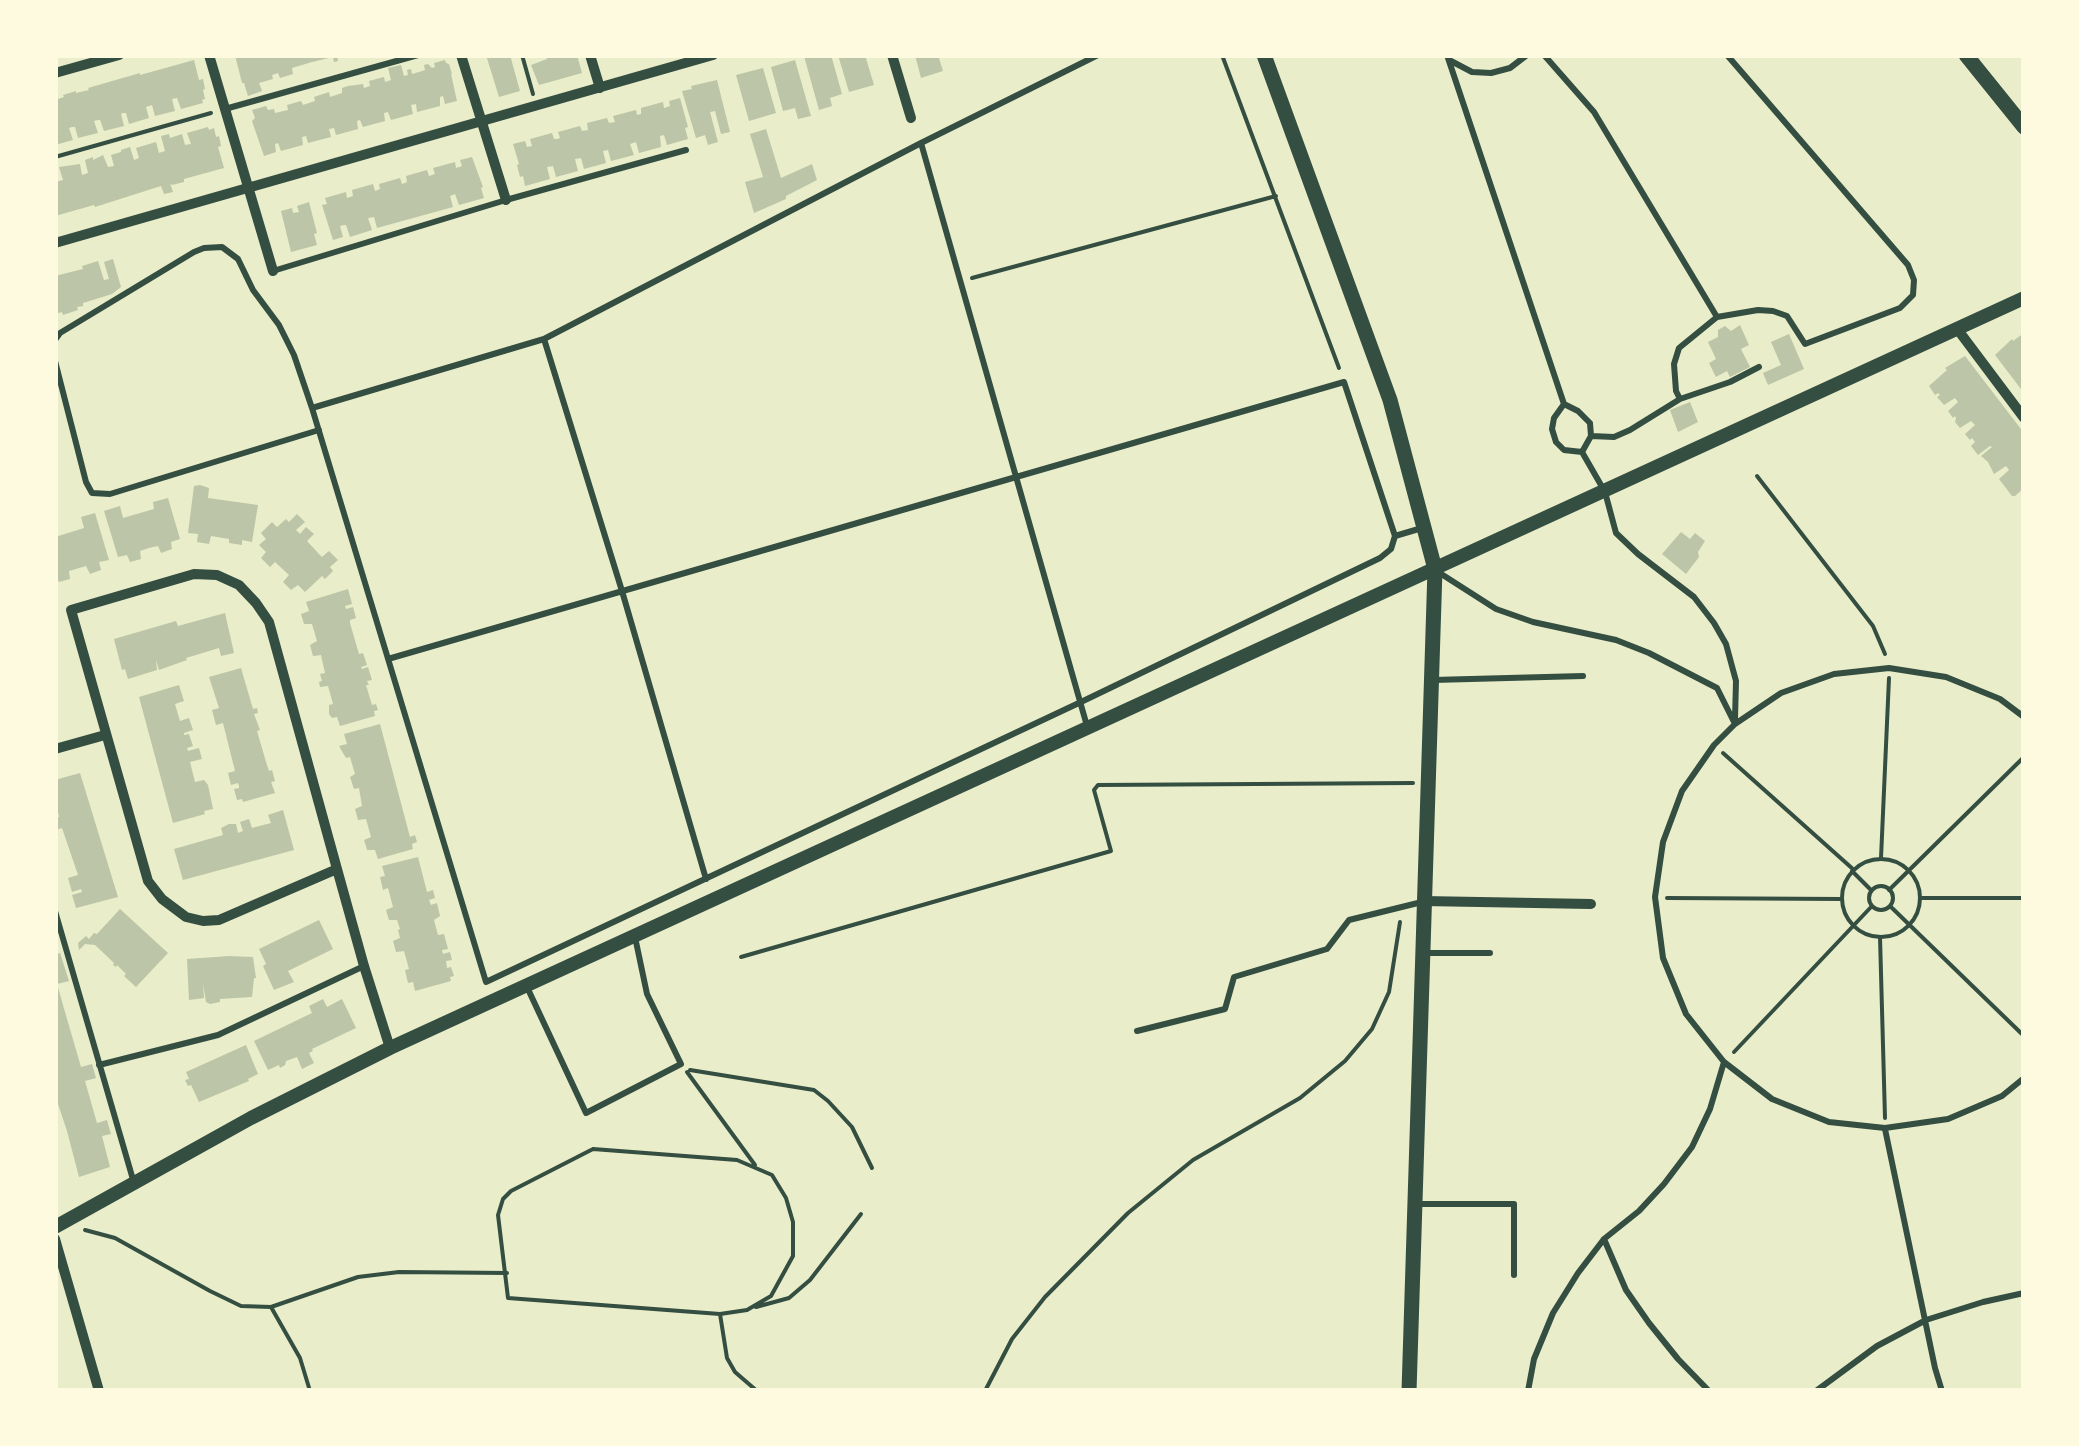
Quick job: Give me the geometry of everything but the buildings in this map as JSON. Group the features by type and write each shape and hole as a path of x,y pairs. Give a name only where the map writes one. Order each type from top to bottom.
{"main road":[{"path":"1264,55 1390,400 1435,570 1409,1391"},
{"path":"1966,55 2024,127"}],"street":[{"path":"55,73 119,55"},
{"path":"209,55 273,270"},
{"path":"461,55 506,200"},
{"path":"590,55 600,88"},
{"path":"55,242 713,55"},
{"path":"892,55 912,118"},
{"path":"55,1227 251,1118 390,1048 2023,300"},
{"path":"1958,330 2024,418"},
{"path":"337,868 219,920 186,918 176,911 148,881 71,610 194,574 217,575 240,585 267,618 390,1048"},
{"path":"55,749 105,734"},
{"path":"1423,902 1591,904"},
{"path":"55,1239 99,1391"}],"lane":[{"path":"225,109 418,55"},
{"path":"312,408 544,339 1098,55"},
{"path":"1448,58 1472,72 1491,74 1510,68 1527,55"},
{"path":"1544,55 1594,112 1717,317"},
{"path":"1680,398 1674,364 1679,348 1717,317 1772,310 1787,316 1805,344 1900,308 1913,295 1914,280 1908,265 1727,55"},
{"path":"1448,58 1564,404 1590,424 1591,436 1582,452"},
{"path":"921,143 1088,728"},
{"path":"273,270 686,150"},
{"path":"55,340 60,333 194,252 222,248 238,259 252,290 279,325 294,355 486,982 1380,558 1391,549 1395,536 1344,382 388,659"},
{"path":"544,339 706,879"},
{"path":"55,361 86,482 92,492 110,494 319,430"},
{"path":"1591,436 1614,437 1680,398 1759,368"},
{"path":"1564,404 1554,418 1556,442 1564,450 1582,452"},
{"path":"1582,452 1604,492 1616,533 1694,597 1726,644 1736,681 1735,724"},
{"path":"1395,536 1424,528"},
{"path":"1435,570 1496,609 1649,652 1717,688 1735,724"},
{"path":"2024,718 2000,699 1946,676 1889,668 1834,674 1781,693 1735,724 1714,745 1682,791 1662,842 1656,898 1664,958 1686,1014 1724,1062 1772,1099 1829,1122 1885,1128 1948,1119 2002,1096 2024,1078"},
{"path":"1432,680 1583,676"},
{"path":"1137,1031 1225,1010 1234,977 1327,949 1349,920 1423,902"},
{"path":"55,911 134,1184"},
{"path":"526,986 586,1113 683,1066 647,994 635,936"},
{"path":"1422,952 1490,953"},
{"path":"99,1065 218,1035 364,966"},
{"path":"1528,1391 1534,1359 1553,1313 1604,1239 1640,1211 1692,1147 1710,1109 1724,1062"},
{"path":"1885,1128 1942,1391"},
{"path":"1414,1204 1514,1204 1514,1275"},
{"path":"1604,1239 1626,1290 1649,1324 1709,1391"},
{"path":"1816,1391 1877,1346 1926,1320 2024,1293"}],"path":[{"path":"522,55 537,106"},
{"path":"1222,55 1344,382"},
{"path":"55,158 225,109"},
{"path":"960,281 1276,196"},
{"path":"1757,476 1873,626 1884,649 1889,668 1881,858"},
{"path":"1714,745 1872,891"},
{"path":"1889,890 2024,757"},
{"path":"741,957 1111,851 1094,790 1098,785 1428,784"},
{"path":"1881,858 1900,863 1908,870 1921,898 1916,918 1891,936 1880,938 1861,932 1844,909 1842,899 1853,870 1881,858"},
{"path":"1882,886 1889,890 1893,897 1890,906 1881,910 1872,906 1872,891 1882,886"},
{"path":"1656,898 1842,899"},
{"path":"1921,898 2024,898"},
{"path":"1724,1062 1872,906"},
{"path":"1890,906 2024,1036"},
{"path":"985,1391 1012,1339 1044,1297 1128,1213 1193,1160 1300,1098 1345,1061 1372,1030 1389,992 1399,908"},
{"path":"1880,938 1885,1128"},
{"path":"683,1066 757,1168"},
{"path":"683,1066 814,1090 852,1127 872,1168"},
{"path":"746,1310 771,1296 793,1256 793,1222 786,1198 772,1176 757,1168 738,1160 593,1149 511,1190 503,1199 498,1215 508,1298 720,1314 746,1310 790,1298 810,1280 861,1214"},
{"path":"73,1230 91,1230 115,1238 241,1306 271,1307 358,1277 399,1272 506,1272"},
{"path":"271,1307 300,1358 310,1391"},
{"path":"720,1314 727,1358 735,1372 757,1391"}]}
